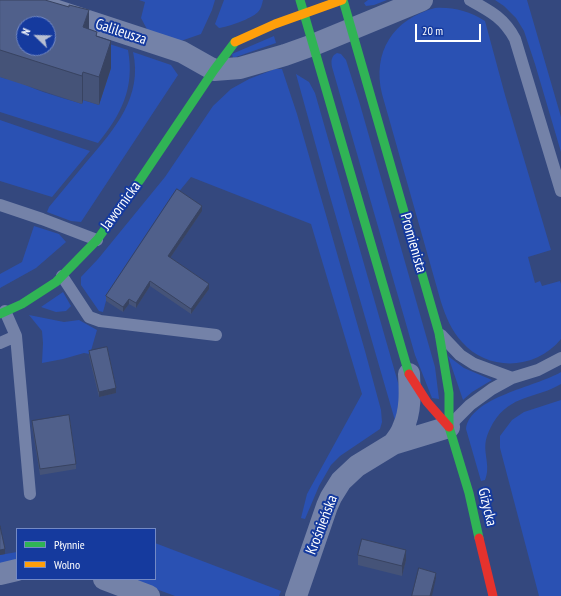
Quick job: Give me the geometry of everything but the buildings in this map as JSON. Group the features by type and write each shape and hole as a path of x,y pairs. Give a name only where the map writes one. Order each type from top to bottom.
{"street":[{"name":"Galileusza","path":"24,0 182,52 214,70"},
{"path":"300,0 399,342 410,374 427,402 449,426"},
{"name":"Jawornicka","path":"3,312 22,304 56,282 97,240 234,43 275,24 342,0"},
{"name":"Promienista","path":"342,0 439,333 449,393 449,426"},
{"path":"214,70 240,68 285,55 351,30 422,0"},
{"path":"393,444 404,428 407,417 410,401 410,374"},
{"name":"Krośnieńska","path":"296,596 327,506 337,486 345,477 357,466 393,444 449,426"},
{"name":"Giżycka","path":"449,426 469,492 490,575 493,596"},
{"path":"0,574 16,570"},
{"path":"107,580 149,596"}],"lane":[{"path":"470,0 498,16 507,26 515,39 561,191"},
{"path":"0,205 97,240"},
{"path":"62,276 90,317 100,321 216,335"},
{"path":"3,312 16,336 30,494"},
{"path":"439,333 467,360 481,368 512,378"},
{"path":"0,343 16,336"},
{"path":"449,426 470,405 492,389 512,378 538,370 561,358"}],"shaded area":[{"path":"139,0 215,0 201,34 178,42 149,33 141,18 145,2"},
{"path":"224,0 263,0 260,9 255,15 219,28 215,24"},
{"path":"368,0 387,0 374,5 366,6 364,3"},
{"path":"495,0 527,0 561,117 561,152 524,31 516,18 504,6"},
{"path":"435,8 461,10 485,21 505,95 551,250 528,257 535,283 540,281 542,286 560,281 561,284 561,339 551,349 539,357 526,361 512,363 485,359 473,352 462,342 452,328 441,302 382,94 380,64 383,51 389,39 397,29 408,20 420,13"},
{"path":"274,36 276,43 233,58 232,54"},
{"path":"97,40 128,50 130,64 128,89 124,100 113,122 98,143 0,112 0,77 7,79 8,75 25,85 44,92 82,104 83,100 99,105"},
{"path":"133,52 171,65 178,75 81,222 71,221 47,212 49,207 108,136 124,111 134,83 135,68"},
{"path":"337,53 341,54 346,60 359,101 435,367 439,399 432,398 415,355 332,67 332,59"},
{"path":"275,69 282,69 297,114 365,351 381,410 382,422 380,429 340,456 331,465 319,486 305,519 301,518 307,494 362,394 311,224 191,177 177,194 106,301 103,312 99,311 81,285 81,277 98,259 165,177 213,106 231,89 249,79"},
{"path":"296,74 309,82 315,93 401,393 396,424 327,186"},
{"path":"0,120 90,151 52,197 0,181"},
{"path":"34,226 59,234 66,242 36,268 0,288 0,274 22,262"},
{"path":"63,292 71,306 66,311 56,312 41,307"},
{"path":"29,315 64,322 79,320 97,330 90,354 84,353 42,363 42,331"},
{"path":"448,356 464,368 492,380 472,392 463,400"},
{"path":"561,372 561,384 552,389 516,402 500,414 493,423 485,445 487,475 485,480 481,481 466,429 470,418 479,409 491,401"},
{"path":"561,400 561,596 539,596 500,448 500,436 512,420 524,412"},
{"path":"156,543 281,591 279,596 175,596 132,580 156,580"},
{"path":"16,552 16,561 0,564 0,555"}],"traffic: fast":[{"path":"300,0 409,374"},
{"path":"343,0 439,333 449,393 449,427 469,493 479,538"},
{"path":"0,314 22,304 56,282 97,240 140,180 214,70 235,42"}],"traffic: slow":[{"path":"235,42 275,24 342,0"}],"traffic: jam":[{"path":"409,374 427,402 449,427"},
{"path":"479,538 493,596"}]}
